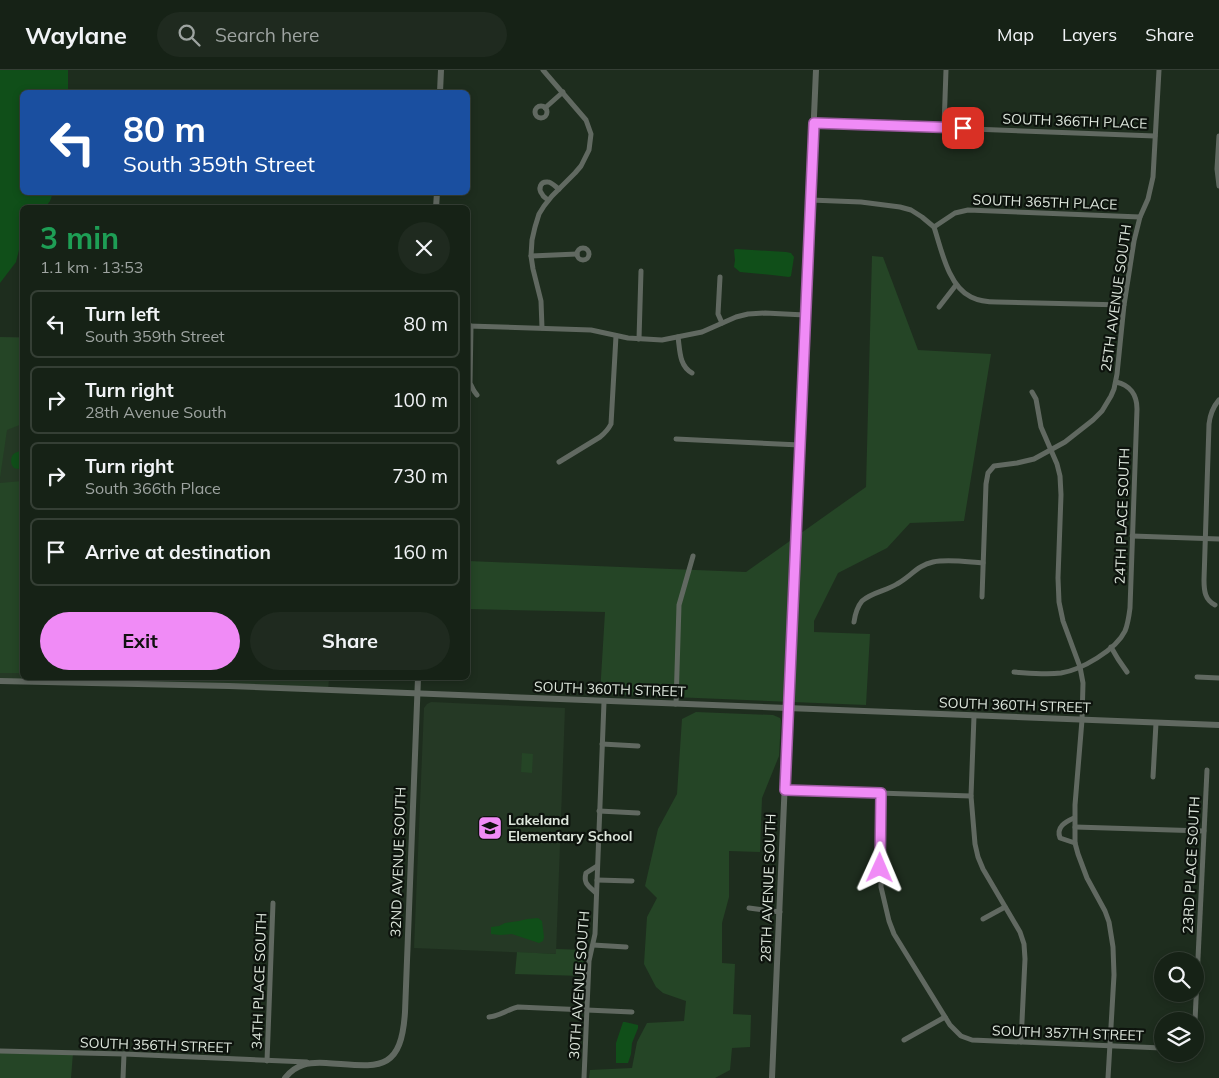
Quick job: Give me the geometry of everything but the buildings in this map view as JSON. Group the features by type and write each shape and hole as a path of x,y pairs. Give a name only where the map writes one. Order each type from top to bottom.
{"street":[{"path":"440,90 441,70"},
{"path":"542,328 541,301 533,269 532,256 532,240 535,227 539,214 548,200 581,166 589,150 591,134 586,120 543,70"},
{"name":"28TH AVENUE SOUTH","path":"772,1078 816,70"},
{"path":"944,127 946,70"},
{"name":"25TH AVENUE SOUTH","path":"1116,382 1132,247 1140,217 1151,190 1153,177 1159,70"},
{"path":"545,108 563,92"},
{"name":"SOUTH 366TH PLACE","path":"814,123 1155,136"},
{"path":"1219,136 1217,169 1219,186"},
{"path":"548,200 539,189 544,182 550,182 559,190"},
{"path":"810,200 861,202 911,210 934,226 949,272 961,291 971,297 989,302 1124,305"},
{"name":"SOUTH 365TH PLACE","path":"934,226 955,213 968,210 1140,217"},
{"path":"532,256 577,254"},
{"path":"639,339 641,271"},
{"path":"720,278 718,314 722,324"},
{"path":"939,307 956,284"},
{"path":"470,326 591,330 616,336 662,340 702,332 736,316 756,313 805,315"},
{"path":"559,462 606,433 611,424 616,336"},
{"path":"678,337 683,365 692,373"},
{"path":"982,597 987,478 989,472 997,465 1017,464 1029,460 1051,450 1078,433 1097,415 1111,396 1116,382"},
{"name":"24TH PLACE SOUTH","path":"1014,672 1058,673 1069,671 1104,653 1124,634 1128,621 1137,403 1134,394 1129,388 1116,382"},
{"path":"470,383 477,395"},
{"path":"1032,392 1036,400 1040,427 1059,472 1061,484 1059,602 1063,621 1080,667 1083,683 1074,818 1075,843 1087,878 1105,912 1112,934 1114,975 1108,1078"},
{"path":"1215,605 1208,601 1205,594 1204,580 1210,418 1213,408 1219,400"},
{"path":"676,439 800,445"},
{"path":"1132,536 1219,539"},
{"path":"676,704 679,605 693,556"},
{"path":"854,622 858,607 866,598 897,584 926,564 940,561 984,563"},
{"path":"1111,647 1127,672"},
{"path":"1197,677 1219,678"},
{"name":"32ND AVENUE SOUTH","path":"312,1063 364,1065 383,1063 391,1058 402,1034 405,1012 418,680"},
{"name":"SOUTH 360TH STREET","path":"0,681 238,687 1219,725"},
{"name":"30TH AVENUE SOUTH","path":"584,1078 589,961 595,934 604,702"},
{"path":"974,716 971,796 974,836 978,857 988,879 1020,932 1025,951 1021,1042"},
{"path":"1153,777 1156,723"},
{"path":"602,744 638,746"},
{"name":"23RD PLACE SOUTH","path":"1195,1012 1207,770"},
{"path":"785,790 971,796"},
{"path":"881,793 881,887 889,922 894,934 945,1017 904,1040"},
{"path":"599,811 638,813"},
{"path":"1074,818 1062,825 1059,832 1060,838 1075,843"},
{"path":"1075,826 1204,832"},
{"name":"30TH AVENUE SOUTH","path":"596,893 586,883 585,877 586,872 597,866"},
{"path":"596,880 632,881"},
{"name":"34TH PLACE SOUTH","path":"267,1061 274,903"},
{"path":"983,919 1005,907"},
{"path":"749,908 780,912"},
{"path":"593,945 626,948"},
{"path":"489,1017 500,1015 511,1008 518,1007 632,1012"},
{"name":"SOUTH 357TH STREET","path":"945,1017 961,1036 972,1040 1154,1048"},
{"name":"SOUTH 356TH STREET","path":"0,1051 124,1054 312,1063"},
{"path":"124,1054 124,1078"},
{"path":"285,1078 298,1066 312,1063"}],"shaded area":[{"path":"0,70 68,70 68,90 20,90 20,195 52,195 46,205 20,205 20,249 16,262 0,283"},
{"path":"734,250 791,253 794,257 791,276 740,272 734,267"},
{"path":"872,256 883,257 918,350 991,354 964,521 910,523 887,548 838,573 814,621 814,632 870,634 866,705 600,694 605,612 470,609 470,561 746,572 866,487"},
{"path":"0,337 20,337 20,680 329,680 328,691 0,681"},
{"path":"0,337 20,338 20,425 7,430 0,478"},
{"path":"20,451 20,469 14,468 11,462 11,458"},
{"path":"20,481 20,673 0,673 0,483"},
{"name":"Lakeland Elementary School","path":"431,702 565,708 556,954 414,948 424,708"},
{"path":"696,712 773,715 780,718 781,721 779,756 762,798 760,852 729,851 729,897 722,923 722,963 735,964 733,1014 751,1015 750,1047 732,1048 730,1070 715,1078 589,1078 590,1070 632,1068 637,1042 647,1023 684,1021 686,1001 663,993 656,987 644,964 647,917 657,898 645,886 658,829 677,794 682,719"},
{"path":"522,753 533,754 532,773 521,772"},
{"path":"538,918 542,921 544,937 543,941 539,943 512,934 491,934 491,927"},
{"path":"556,949 586,950 583,976 515,974 517,952 556,954"},
{"path":"623,1022 638,1025 638,1028 632,1043 628,1063 616,1063 616,1043"},
{"path":"0,1050 73,1053 71,1078 0,1078"}],"place":[{"name":"Lakeland Elementary School","path":"490,828"}],"route":[{"path":"880,868 881,793 785,790 814,123 963,128"}]}
